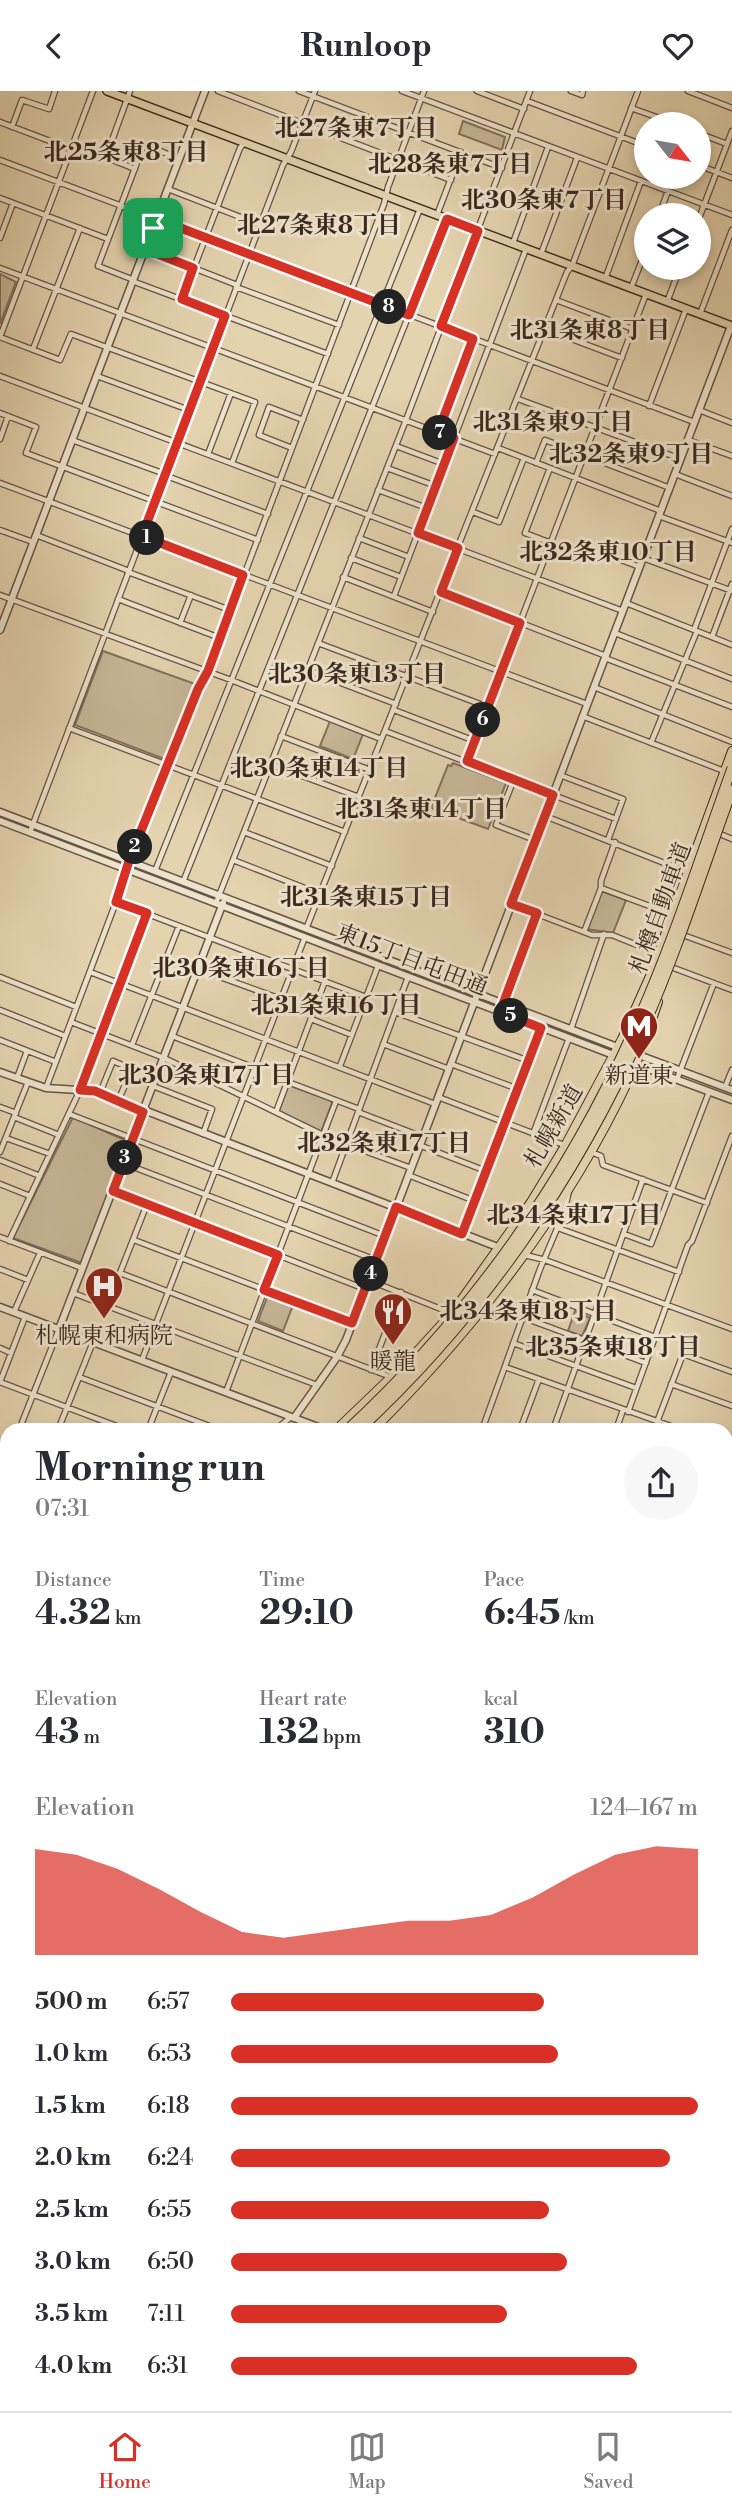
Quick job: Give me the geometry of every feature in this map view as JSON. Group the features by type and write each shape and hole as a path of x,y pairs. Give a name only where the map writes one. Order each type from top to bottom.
{"highway":[{"name":"札幌新道","path":"344,1423 452,1313 499,1248 565,1146 616,1051 650,976 671,914 728,769 732,751"},
{"name":"札樽自動車道","path":"354,1423 416,1362 465,1306 512,1245 552,1185 582,1133 616,1069 650,991 728,769"},
{"name":"札樽自動車道","path":"366,1423 422,1367 471,1311 519,1249 595,1127 623,1072 657,994 732,790"},
{"name":"札幌新道","path":"380,1423 410,1393 482,1310 524,1255 591,1152 638,1060 732,803"}],"main road":[{"path":"107,91 129,95 287,159 731,324"}],"street":[{"path":"12,127 22,100 49,109 55,91"},
{"path":"93,91 0,337 60,360 71,334 256,402 232,463"},
{"path":"0,630 205,91"},
{"path":"218,91 451,180"},
{"path":"299,91 314,94 502,168"},
{"path":"402,91 634,179"},
{"path":"46,1088 128,870 129,861 198,689 208,671 281,481 424,91"},
{"path":"477,91 524,109"},
{"path":"22,1423 210,937 233,860 406,420 530,91"},
{"path":"571,91 582,95 583,91"},
{"path":"142,1360 320,894 556,300 572,266 638,91"},
{"path":"688,91 732,107"},
{"path":"30,832 282,165 314,94"},
{"path":"106,157 129,95"},
{"path":"527,101 634,141"},
{"path":"631,108 642,112"},
{"path":"0,123 71,149"},
{"path":"705,203 729,146 732,131"},
{"path":"711,138 729,146"},
{"path":"182,299 244,142"},
{"path":"179,159 144,144 98,267 328,354"},
{"path":"513,243 548,147"},
{"path":"437,215 461,152"},
{"path":"98,154 135,169"},
{"path":"541,254 577,158"},
{"path":"0,160 694,422"},
{"path":"711,170 732,178"},
{"path":"167,189 261,225"},
{"path":"605,279 638,189"},
{"path":"663,189 699,203"},
{"path":"664,203 668,191"},
{"path":"0,198 108,239"},
{"path":"0,237 13,203"},
{"path":"155,871 420,208"},
{"path":"711,208 732,215"},
{"path":"183,882 447,219"},
{"path":"33,349 80,228"},
{"path":"701,314 732,230"},
{"path":"145,249 339,325"},
{"path":"394,596 526,249"},
{"path":"0,268 495,454"},
{"path":"631,289 634,280"},
{"path":"667,302 675,280"},
{"path":"467,761 646,294"},
{"path":"556,300 633,329"},
{"path":"649,406 686,309"},
{"path":"284,1423 292,1417 337,1357 352,1323 731,324"},
{"path":"545,329 622,358"},
{"path":"438,432 473,339"},
{"path":"0,376 623,611"},
{"path":"97,376 189,410"},
{"path":"208,454 231,393"},
{"path":"518,399 681,459"},
{"path":"292,448 258,435 270,407 303,420"},
{"path":"699,410 732,423"},
{"path":"0,413 36,427 26,453 258,540"},
{"path":"0,439 8,417"},
{"path":"72,440 268,514"},
{"path":"536,463 545,440 670,488"},
{"path":"688,440 732,456"},
{"path":"395,446 444,464"},
{"path":"498,448 730,543"},
{"path":"473,512 499,522 524,458"},
{"path":"387,468 436,486"},
{"path":"550,468 525,533 551,543"},
{"path":"675,474 732,496"},
{"path":"0,483 587,704"},
{"path":"378,490 427,508"},
{"path":"651,743 685,660 710,585 730,543 732,529"},
{"path":"0,530 128,571 230,610"},
{"path":"359,538 409,557"},
{"path":"584,546 640,567"},
{"path":"351,558 401,577"},
{"path":"643,558 731,591"},
{"path":"344,577 433,612"},
{"path":"712,637 732,584"},
{"path":"441,592 732,707"},
{"path":"0,594 382,739"},
{"path":"180,623 191,595"},
{"path":"118,599 220,638"},
{"path":"626,603 732,645"},
{"path":"615,633 732,679"},
{"path":"318,643 488,707"},
{"path":"307,670 475,741"},
{"path":"594,687 732,742"},
{"path":"582,716 728,769"},
{"path":"69,728 345,832"},
{"path":"385,731 616,819"},
{"path":"281,736 370,770"},
{"path":"270,765 359,797"},
{"path":"560,775 623,799 608,840"},
{"path":"514,779 496,825 535,840"},
{"name":"東15丁目屯田通","path":"0,812 183,882 221,901"},
{"path":"545,816 687,872"},
{"name":"東15丁目屯田通","path":"0,821 128,870 477,994 571,1030 677,1079 732,1100"},
{"path":"244,832 332,866"},
{"path":"720,834 732,839"},
{"path":"584,932 615,842"},
{"path":"233,860 320,894"},
{"path":"601,888 671,914"},
{"path":"116,902 366,997"},
{"path":"511,904 584,932 612,935 657,953"},
{"path":"9,1241 80,1090 147,913"},
{"path":"500,1012 537,913"},
{"path":"132,1045 179,926"},
{"name":"東15丁目屯田通","path":"306,933 379,966 541,1028 616,1051"},
{"path":"571,1030 604,935"},
{"path":"683,935 732,953"},
{"path":"340,1066 379,966"},
{"path":"671,967 731,990 732,983"},
{"path":"198,969 281,999"},
{"path":"89,972 299,1052 565,1146"},
{"path":"0,977 76,1007"},
{"path":"331,1183 408,977"},
{"path":"276,1112 325,981"},
{"path":"677,1079 715,983"},
{"path":"0,1010 65,1036"},
{"path":"396,1011 529,1061"},
{"path":"311,1019 352,1035"},
{"path":"71,1022 164,1058 323,1135"},
{"path":"462,1234 541,1028"},
{"path":"172,1036 255,1068"},
{"path":"533,1134 569,1038"},
{"path":"0,1040 56,1062"},
{"path":"383,1044 518,1089"},
{"path":"17,1078 27,1051"},
{"name":"東15丁目屯田通","path":"638,1060 680,1071 729,1089"},
{"path":"100,1094 113,1061 132,1069 118,1101"},
{"path":"729,1089 732,1070"},
{"path":"0,1072 46,1088 100,1094 499,1248 545,1260 732,1329"},
{"path":"0,1152 27,1082"},
{"path":"288,1082 422,1137"},
{"path":"153,1086 212,1109 203,1135"},
{"path":"624,1234 651,1244 709,1091"},
{"path":"226,1392 336,1101"},
{"path":"0,1107 59,1135"},
{"path":"69,1114 385,1236"},
{"path":"619,1423 646,1363 732,1136"},
{"path":"3,1139 50,1154"},
{"path":"346,1144 475,1201"},
{"path":"419,1145 486,1171"},
{"path":"591,1152 601,1156 603,1165 707,1203"},
{"path":"0,1160 40,1175"},
{"path":"123,1163 376,1260"},
{"path":"555,1423 643,1179"},
{"path":"0,1184 30,1195"},
{"path":"485,1423 532,1290 558,1228 571,1184"},
{"path":"113,1191 365,1289"},
{"path":"107,1306 147,1204"},
{"path":"558,1228 679,1272"},
{"path":"0,1237 83,1269"},
{"path":"134,1240 352,1323"},
{"path":"14,1313 40,1252"},
{"path":"0,1269 28,1280"},
{"path":"120,1273 392,1377"},
{"path":"368,1280 452,1313"},
{"path":"532,1290 655,1337"},
{"path":"73,1293 317,1385"},
{"path":"371,1370 401,1293"},
{"path":"0,1307 308,1423"},
{"path":"25,1317 0,1382 109,1423"},
{"path":"522,1317 646,1363"},
{"path":"61,1423 93,1342"},
{"path":"513,1343 636,1388"},
{"path":"0,1348 11,1353"},
{"path":"657,1422 683,1354 732,1372"},
{"path":"505,1367 660,1423"},
{"path":"151,1423 172,1371"},
{"path":"79,1377 202,1423"},
{"path":"523,1423 539,1379"},
{"path":"671,1384 732,1406"}],"shaded area":[{"path":"463,121 505,137 502,150 459,134"},
{"path":"0,274 16,282 0,324"},
{"path":"103,651 198,685 167,760 75,725"},
{"path":"330,721 363,734 353,759 320,746"},
{"path":"453,763 506,783 488,829 431,808 448,765"},
{"path":"601,891 626,900 613,933 586,929"},
{"path":"288,1085 331,1100 321,1132 279,1111"},
{"path":"73,1117 129,1142 82,1263 13,1238"},
{"path":"268,1295 293,1305 283,1331 258,1321"},
{"path":"575,1311 590,1318 582,1336 568,1331"}],"place":[{"name":"新道東","path":"639,1060"},
{"name":"札幌東和病院","path":"104,1320"},
{"name":"暖龍","path":"393,1346"}],"district":[{"name":"北27条東7丁目","path":"356,128"},
{"name":"北25条東8丁目","path":"126,152"},
{"name":"北28条東7丁目","path":"450,164"},
{"name":"北30条東7丁目","path":"544,200"},
{"name":"北27条東8丁目","path":"319,225"},
{"name":"北31条東8丁目","path":"590,330"},
{"name":"北31条東9丁目","path":"553,422"},
{"name":"北32条東9丁目","path":"631,454"},
{"name":"北32条東10丁目","path":"608,552"},
{"name":"北30条東13丁目","path":"357,674"},
{"name":"北30条東14丁目","path":"319,768"},
{"name":"北31条東14丁目","path":"421,809"},
{"name":"北31条東15丁目","path":"366,897"},
{"name":"北30条東16丁目","path":"241,968"},
{"name":"北31条東16丁目","path":"336,1005"},
{"name":"北30条東17丁目","path":"206,1075"},
{"name":"北32条東17丁目","path":"384,1143"},
{"name":"北34条東17丁目","path":"574,1215"},
{"name":"北34条東18丁目","path":"528,1311"},
{"name":"北35条東18丁目","path":"613,1347"}],"route":[{"path":"157,219 409,315 447,219 478,231 441,326 473,339 438,432 454,438 418,533 458,548 441,592 520,623 467,761 553,795 511,904 537,913 500,1012 541,1028 462,1234 396,1207 352,1323 264,1290 278,1255 113,1191 143,1112 95,1091 80,1090 147,913 116,902 129,861 198,689 208,671 243,575 142,536 225,316 182,299 193,268 145,249 153,228 157,219"}]}
